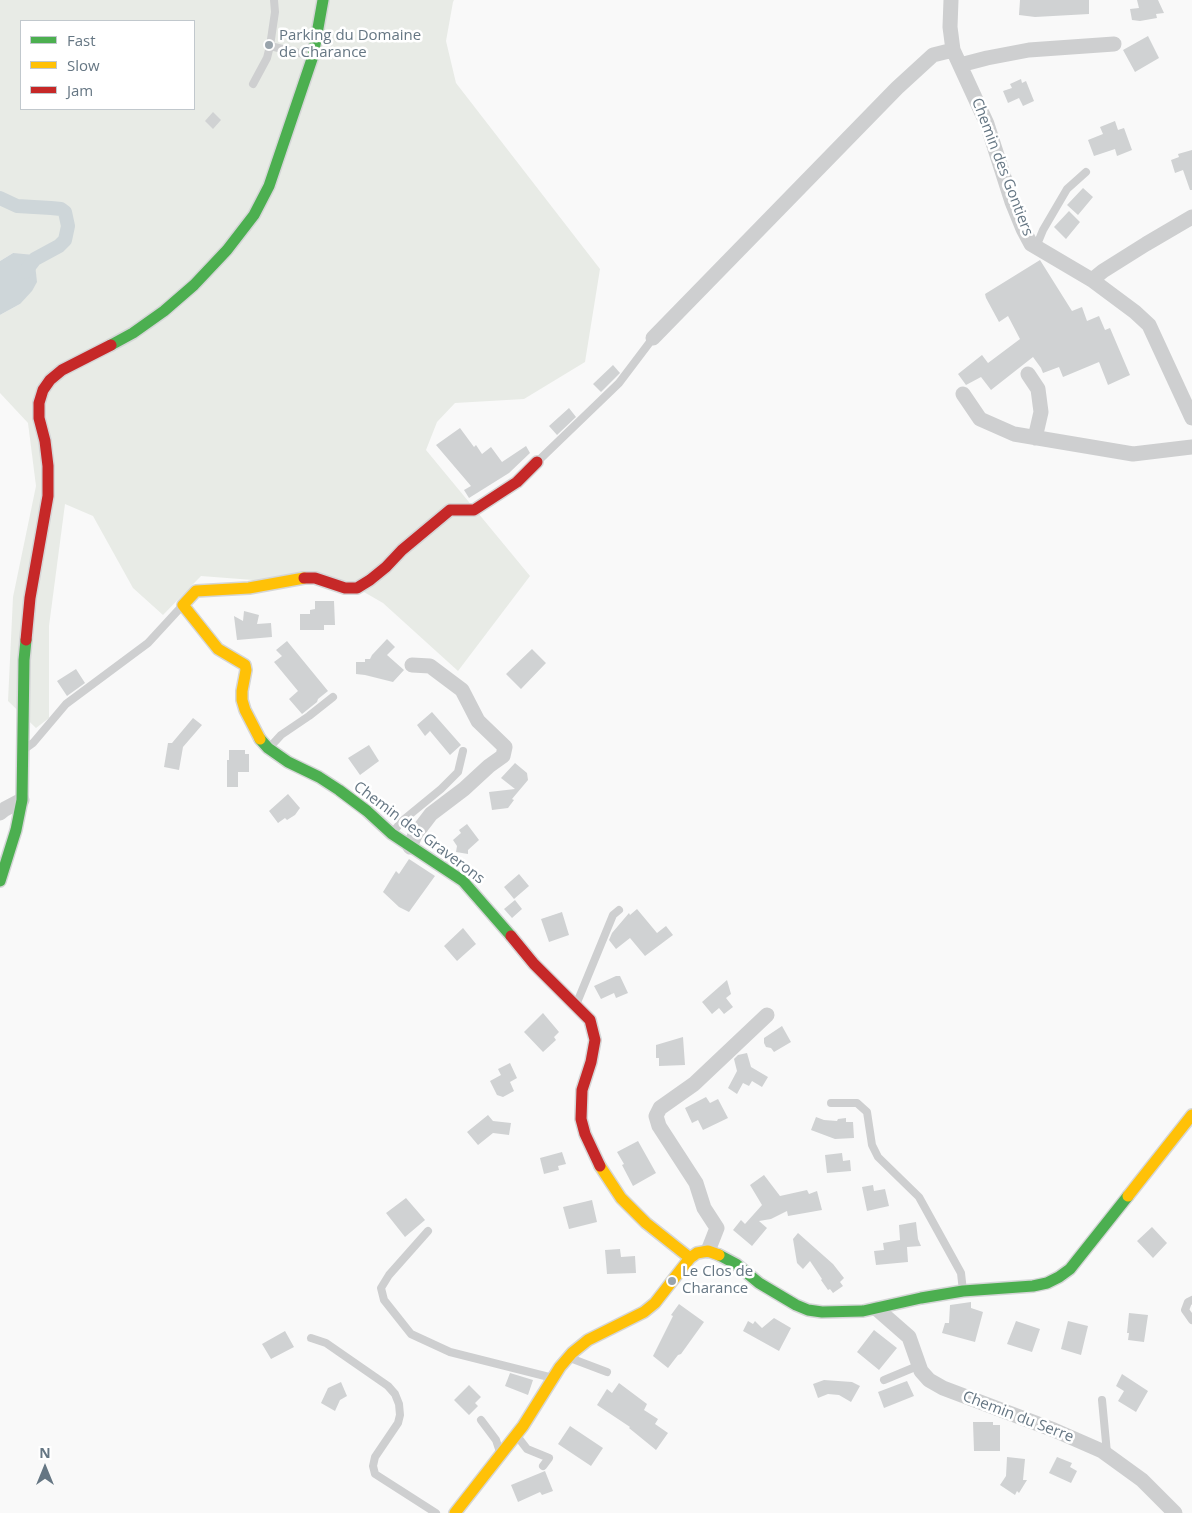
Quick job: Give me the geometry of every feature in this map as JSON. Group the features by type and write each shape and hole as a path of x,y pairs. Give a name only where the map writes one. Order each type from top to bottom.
{"street":[{"path":"0,882 16,830 22,800 24,660 30,598 48,496 48,466 45,440 39,418 39,403 43,390 50,380 62,370 133,333 164,310 194,285 227,250 254,215 270,186 313,56 323,0"},
{"name":"Chemin des Gontiers","path":"951,0 950,28 953,50 988,124 1012,202 1023,230 1031,244 1092,280 1135,312 1149,325 1192,418"},
{"path":"960,66 987,58 1029,50 1114,44"},
{"path":"653,338 897,88 933,55 953,50"},
{"path":"1092,280 1132,253 1192,217"},
{"path":"1028,374 1038,389 1041,412 1035,438"},
{"path":"964,394 980,419 1014,434 1133,454 1192,447"},
{"path":"183,605 196,591 249,588 306,577 346,588 357,588 386,567 402,550 450,510 474,510 517,482 537,462"},
{"name":"Chemin des Graverons","path":"183,605 218,649 245,665 246,670 242,691 244,710 261,741 288,762 304,769 332,786 367,811 392,834 463,882 480,898 534,964 590,1020 595,1040 591,1062 582,1090 581,1120 585,1134 597,1162 626,1204 646,1223 690,1258"},
{"path":"410,846 415,835 432,814 489,766 504,756 505,748 478,721 462,690 430,666 412,665"},
{"path":"0,813 22,800"},
{"path":"708,1251 717,1228 704,1208 696,1183 659,1126 656,1116 660,1108 694,1084 766,1015"},
{"path":"455,1513 523,1426 568,1357 588,1340 644,1312 655,1303 690,1258 697,1253 708,1251 718,1254 736,1264 758,1283 796,1306 822,1312 848,1312 877,1308 964,1291 1040,1285 1047,1283 1070,1269 1192,1115"},
{"name":"Chemin du Serre","path":"877,1308 909,1337 921,1371 929,1380 943,1388 1054,1430 1102,1451 1142,1480 1175,1513"}],"lane":[{"path":"253,84 267,58 270,46 274,0"},
{"path":"270,46 313,56"},
{"path":"1036,247 1043,230 1067,189 1086,172"},
{"path":"537,462 619,382 653,338"},
{"path":"22,751 33,743 66,704 148,643 183,605"},
{"path":"268,748 281,735 333,697"},
{"path":"392,834 402,821 441,789 458,772 464,751"},
{"path":"576,1005 612,915 619,910"},
{"path":"831,1103 857,1103 867,1112 872,1145 878,1158 919,1197 961,1273 964,1291"},
{"path":"428,1232 389,1275 381,1288 384,1300 411,1334 450,1352 554,1378"},
{"path":"1192,1300 1188,1302 1185,1310 1192,1320"},
{"path":"311,1338 326,1343 388,1386 395,1394 399,1404 400,1415 398,1423 375,1457 373,1466 375,1474 436,1513"},
{"path":"568,1357 607,1372"},
{"path":"884,1380 920,1365"},
{"path":"1102,1400 1107,1455"},
{"path":"481,1420 496,1440 501,1454"},
{"path":"516,1435 527,1449 549,1458 543,1466"}],"shaded area":[{"path":"0,0 454,0 446,41 456,83 600,269 585,362 524,399 455,403 437,422 426,450 530,576 458,671 383,603 357,588 201,576 163,615 133,588 93,516 65,504 49,626 49,718 36,728 8,701 13,597 36,486 28,423 0,393 0,315 20,304 13,253 0,261"},
{"path":"13,253 34,255 37,282 32,291 20,304 0,315 0,261"}],"building":[{"path":"1020,0 1089,0 1089,14 1035,17 1019,15"},
{"path":"1137,0 1158,0 1164,13 1156,14 1157,18 1140,21 1132,20 1130,9 1139,8"},
{"path":"1148,36 1159,58 1135,72 1123,50"},
{"path":"1021,79 1022,83 1026,81 1034,101 1023,106 1019,98 1008,103 1003,91 1012,88 1010,84"},
{"path":"213,112 221,120 213,129 205,121"},
{"path":"1115,121 1118,130 1124,128 1132,150 1117,156 1115,149 1094,156 1088,140 1103,134 1100,127"},
{"path":"1192,150 1192,190 1190,190 1183,170 1175,173 1171,160 1179,157 1178,154"},
{"path":"1083,188 1093,197 1078,215 1067,205"},
{"path":"1069,211 1080,222 1066,239 1054,227"},
{"path":"1040,260 1072,311 1082,307 1087,321 1099,316 1105,330 1110,328 1130,375 1108,385 1099,362 1063,377 1059,367 1043,373 1033,357 991,390 981,377 966,385 958,374 982,355 988,363 1020,339 1008,316 999,322 985,294"},
{"path":"613,365 620,373 601,392 593,384"},
{"path":"569,408 576,417 557,435 549,426"},
{"path":"460,428 474,447 476,445 482,454 491,447 502,462 526,446 530,453 509,473 469,498 464,490 471,486 436,445"},
{"path":"315,601 334,601 335,625 324,625 324,630 300,630 300,614 310,614 310,610 315,609"},
{"path":"244,611 259,615 257,624 271,623 272,637 237,640 234,616 243,621"},
{"path":"387,639 395,647 387,655 404,670 393,682 356,674 356,662 365,662 365,659 370,659"},
{"path":"287,641 328,691 302,714 289,699 298,691 274,662 282,656 276,650"},
{"path":"532,649 546,663 521,689 506,674"},
{"path":"76,669 85,683 67,696 57,681"},
{"path":"432,712 461,745 450,755 430,731 425,736 417,725"},
{"path":"193,718 202,725 183,747 179,770 164,767 168,743 172,743"},
{"path":"369,745 379,761 360,775 348,758"},
{"path":"229,750 245,750 245,754 249,754 249,772 238,772 238,787 227,787"},
{"path":"515,763 527,773 528,780 512,799 514,800 508,808 492,810 489,792 515,789 501,778"},
{"path":"288,794 300,808 295,815 287,820 285,818 278,823 269,811"},
{"path":"467,824 479,840 468,850 468,854 456,852 457,846 453,840 461,833 459,830"},
{"path":"409,859 435,876 409,912 399,907 383,892 396,871 399,874"},
{"path":"519,874 529,886 514,899 504,887"},
{"path":"515,900 522,909 512,918 504,909"},
{"path":"637,909 657,933 666,926 673,935 645,956 630,938 616,949 609,940 612,933 629,913 630,915"},
{"path":"562,912 569,935 549,942 541,919"},
{"path":"463,928 476,944 457,961 444,946"},
{"path":"620,976 628,993 616,998 614,993 601,999 594,986"},
{"path":"727,980 731,994 726,998 733,1007 724,1014 719,1008 712,1014 702,1002"},
{"path":"543,1013 559,1032 554,1037 556,1040 543,1052 524,1032"},
{"path":"782,1026 791,1042 774,1052 771,1048 766,1047 764,1038"},
{"path":"683,1037 685,1065 659,1066 659,1058 656,1058 656,1045"},
{"path":"747,1053 751,1067 768,1077 762,1087 752,1081 749,1086 743,1083 737,1094 728,1088 737,1071 734,1059 738,1055"},
{"path":"510,1063 517,1078 510,1082 514,1091 503,1097 497,1095 490,1081 501,1075 498,1069"},
{"path":"706,1097 710,1103 718,1099 728,1118 703,1130 698,1120 692,1123 685,1108"},
{"path":"488,1115 493,1121 511,1123 509,1135 493,1133 478,1145 467,1132"},
{"path":"816,1117 837,1121 838,1119 846,1118 846,1122 853,1122 854,1138 835,1139 811,1130"},
{"path":"638,1141 656,1173 633,1186 617,1152"},
{"path":"562,1152 566,1164 558,1166 559,1170 544,1174 540,1158"},
{"path":"842,1153 843,1161 850,1160 851,1171 827,1173 825,1155"},
{"path":"764,1175 780,1196 807,1190 809,1194 817,1191 822,1210 788,1216 787,1211 771,1219 759,1221 767,1228 752,1246 733,1230 741,1220 745,1224 762,1205 750,1185"},
{"path":"873,1185 874,1191 885,1189 889,1206 867,1211 862,1187"},
{"path":"406,1198 425,1220 405,1237 386,1213"},
{"path":"592,1200 597,1222 569,1229 563,1207"},
{"path":"916,1222 918,1239 921,1246 907,1247 908,1262 876,1265 874,1251 884,1250 883,1243 900,1240 899,1225"},
{"path":"1152,1227 1167,1243 1153,1258 1137,1241"},
{"path":"798,1233 833,1264 844,1278 840,1282 843,1286 833,1293 830,1289 828,1290 810,1261 803,1269 797,1263 793,1239"},
{"path":"620,1249 621,1257 635,1256 636,1273 607,1274 605,1250"},
{"path":"971,1302 971,1308 983,1312 975,1342 942,1333 945,1323 949,1323 950,1305"},
{"path":"679,1304 704,1322 681,1354 678,1355 668,1368 653,1356 673,1316 671,1315"},
{"path":"1129,1313 1148,1315 1144,1342 1128,1340"},
{"path":"774,1318 791,1328 779,1351 743,1331 748,1321 753,1324 755,1321 762,1328"},
{"path":"1016,1321 1040,1329 1032,1352 1007,1344"},
{"path":"1068,1321 1088,1326 1081,1355 1061,1349"},
{"path":"874,1330 897,1348 879,1370 857,1352"},
{"path":"285,1331 294,1347 271,1359 262,1344"},
{"path":"510,1373 533,1380 528,1395 505,1386"},
{"path":"1122,1374 1148,1391 1136,1412 1118,1401 1124,1391 1116,1386"},
{"path":"824,1380 852,1382 860,1386 851,1402 839,1395 828,1394 818,1398 813,1384"},
{"path":"907,1381 914,1396 884,1408 878,1392"},
{"path":"341,1382 347,1396 340,1400 335,1411 321,1403 328,1388"},
{"path":"619,1383 647,1404 644,1410 658,1419 655,1424 668,1433 656,1450 630,1427 597,1405 607,1389 612,1393"},
{"path":"469,1385 481,1397 475,1403 478,1406 469,1415 454,1400"},
{"path":"973,1422 993,1422 993,1425 1000,1425 1000,1451 974,1451"},
{"path":"570,1426 603,1448 591,1466 558,1444"},
{"path":"1007,1457 1025,1459 1023,1480 1027,1480 1019,1493 1017,1491 1015,1495 1000,1485 1006,1476"},
{"path":"1057,1457 1072,1463 1070,1467 1077,1471 1071,1483 1049,1473"},
{"path":"545,1471 553,1491 542,1495 540,1492 518,1502 511,1485"}],"waterway":[{"path":"0,198 17,206 61,209 65,212 68,226 65,240 59,246 35,259 25,272"}],"traffic: fast":[{"path":"111,345 133,333 164,311 194,285 227,250 254,215 269,186 313,56 323,0"},
{"path":"0,881 16,830 22,800 26,640"},
{"path":"260,739 268,748 288,762 319,777 339,790 367,811 392,834 463,881 511,936"},
{"path":"719,1255 736,1264 759,1283 808,1310 822,1312 863,1311 963,1291 1033,1286 1047,1283 1070,1269 1128,1196"}],"traffic: slow":[{"path":"260,739 242,700 245,665 218,649 183,605 196,591 249,588 304,578"},
{"path":"1128,1196 1192,1115"},
{"path":"600,1166 621,1198 646,1223 690,1258"},
{"path":"455,1513 523,1426 560,1367 572,1353 588,1340 644,1312 655,1303 690,1258 697,1253 708,1251 719,1255"}],"traffic: jam":[{"path":"26,640 30,598 48,496 48,466 45,441 39,418 39,403 43,390 50,380 62,370 111,345"},
{"path":"304,578 315,578 345,588 357,588 386,567 402,550 450,510 474,510 517,482 537,462"},
{"path":"511,936 534,964 590,1020 595,1040 591,1062 582,1090 581,1119 585,1134 600,1166"}],"place":[{"name":"Parking du Domaine de Charance","path":"269,45"},
{"name":"Le Clos de Charance","path":"672,1281"}]}
